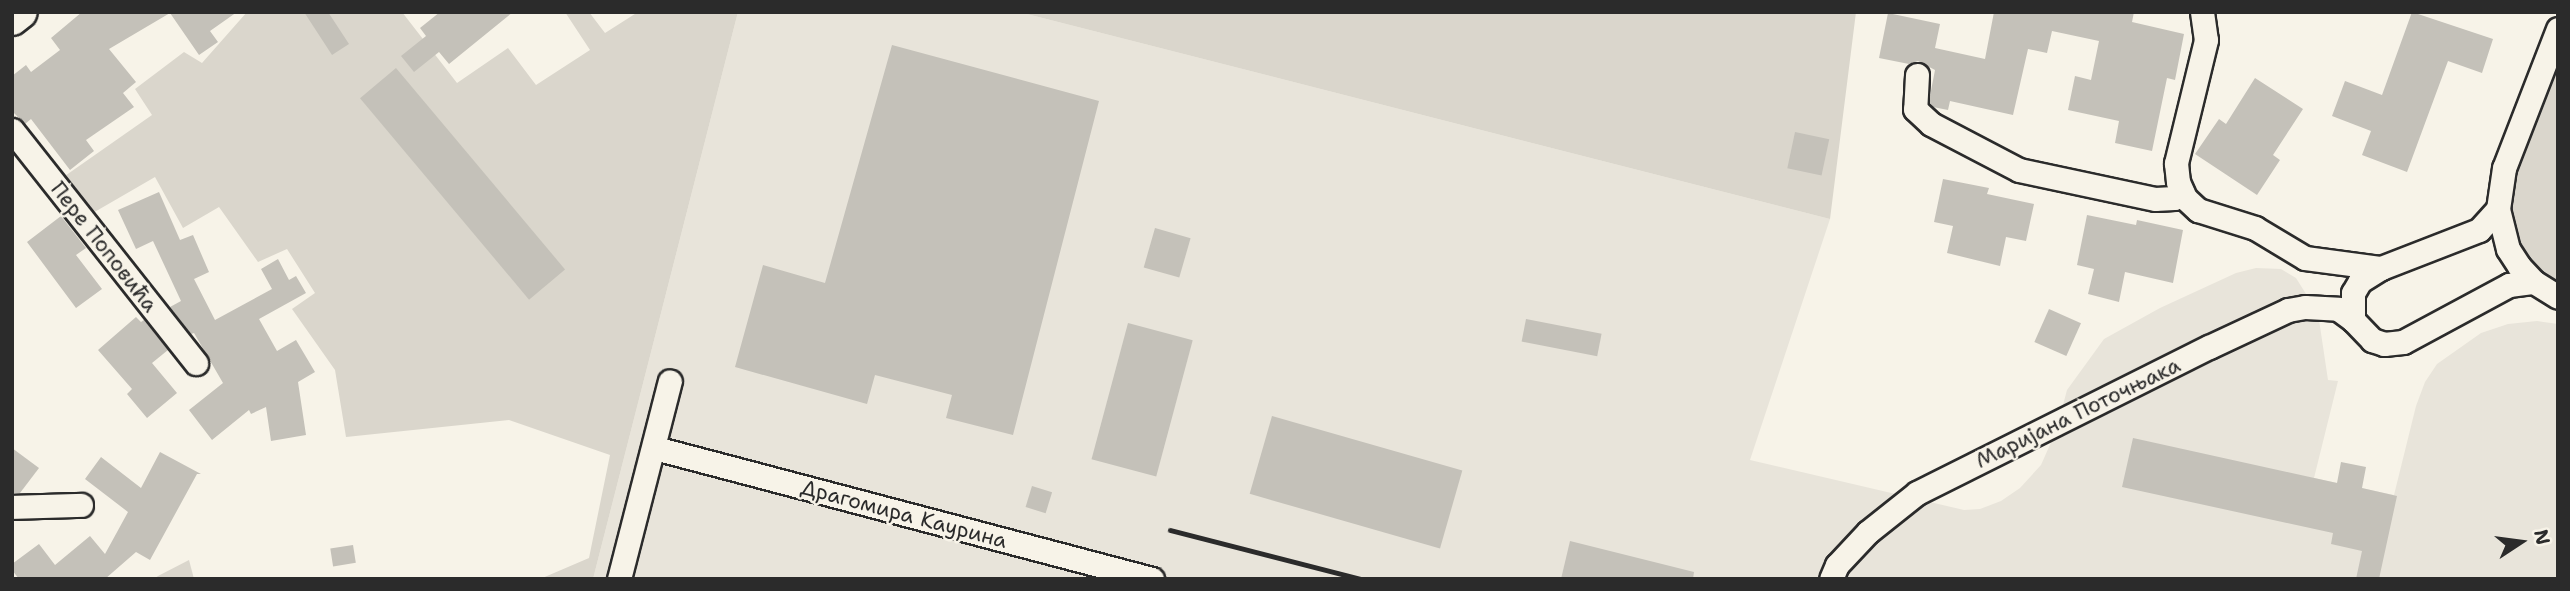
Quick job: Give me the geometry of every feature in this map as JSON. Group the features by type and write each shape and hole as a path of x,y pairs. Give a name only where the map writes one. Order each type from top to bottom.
{"main road":[{"path":"12,19 21,12"}],"street":[{"path":"12,27 21,12"},
{"path":"2202,12 2206,40 2176,163 2182,192 2199,211 2255,228 2305,258 2381,268"},
{"path":"2558,29 2504,168 2498,209 2508,249 2534,282 2558,297"},
{"path":"1917,75 1915,109 1931,124 2019,170 2155,199 2174,198 2182,192"},
{"name":"Пере Поповића","path":"12,130 195,363"},
{"path":"2353,320 2353,293 2360,281 2381,268 2479,230 2498,209"},
{"name":"Маријана Поточњака","path":"1831,579 1838,565 1868,531 1917,493 2288,310 2322,306 2339,309 2372,340 2384,344 2403,342 2509,285 2534,282"},
{"path":"619,579 655,448 670,381"},
{"name":"Драгомира Каурина","path":"655,448 1152,579"},
{"path":"12,507 81,505"}],"shaded area":[{"path":"247,12 402,12 457,83 508,48 536,85 590,50 565,12 589,12 605,33 638,12 738,12 593,579 540,579 589,558 610,455 509,420 346,437 335,370 292,309 315,293 287,249 258,262 219,207 183,228 155,177 79,221 52,185 152,115 135,89 184,52 202,63"},
{"path":"738,12 1019,12 1830,219 1750,460 1964,510 1980,509 2001,501 2020,488 2041,465 2056,431 2067,390 2104,339 2160,308 2236,273 2256,268 2281,269 2296,278 2318,313 2328,380 2338,381 2314,478 2394,495 2416,406 2425,382 2437,364 2481,333 2508,324 2537,321 2558,324 2558,579 593,579"},
{"path":"1019,12 1856,12 1830,219"},
{"path":"2558,54 2558,292 2514,250 2506,187"},
{"path":"189,560 194,579 154,579 158,576"}],"building":[{"path":"82,12 237,12 210,31 218,42 199,55 170,13 109,49 136,82 123,93 134,107 86,140 94,151 70,170 31,119 25,124 12,111 12,76 26,65 31,72 60,50 51,38"},
{"path":"304,12 328,12 349,44 332,55"},
{"path":"440,12 513,12 449,64 439,52 414,72 401,56 426,36 420,28"},
{"path":"1994,12 2134,12 2132,22 2184,34 2175,80 2167,78 2152,151 2115,143 2119,121 2068,110 2075,76 2091,80 2099,41 2052,31 2047,53 2028,49 2013,115 1950,101 1948,110 1933,107 1929,101 1935,70 1918,61 1909,64 1879,58 1888,13 1940,24 1935,48 1985,59"},
{"path":"2412,12 2493,39 2482,73 2448,61 2407,172 2362,155 2371,131 2332,116 2345,81 2382,95"},
{"path":"892,45 1099,101 1013,435 946,418 952,395 875,375 867,404 735,367 763,265 825,283"},
{"path":"396,68 565,269 529,300 360,98"},
{"path":"2255,78 2303,109 2273,155 2280,160 2257,195 2195,154 2219,119 2226,124"},
{"path":"1795,132 1829,139 1822,175 1787,168"},
{"path":"1943,179 1989,188 1987,194 2034,204 2026,241 2006,237 2000,266 1947,253 1953,226 1934,222"},
{"path":"159,192 180,240 193,235 209,272 194,279 215,320 272,289 261,269 278,259 289,280 296,276 306,293 259,319 277,351 296,340 315,372 298,382 306,435 271,441 266,407 251,414 249,410 212,440 189,410 223,383 194,333 191,334 170,307 181,301 153,241 136,249 118,210"},
{"path":"2087,215 2136,225 2137,220 2183,230 2173,283 2125,272 2119,302 2088,294 2094,269 2077,265"},
{"path":"61,216 86,248 76,255 102,289 76,308 27,242"},
{"path":"1155,228 1191,238 1179,278 1144,267"},
{"path":"2049,309 2081,323 2066,356 2034,342"},
{"path":"136,317 141,322 144,320 168,350 152,363 177,393 147,418 127,394 132,389 98,350"},
{"path":"1526,319 1602,334 1597,356 1522,342"},
{"path":"1128,323 1193,340 1156,477 1092,459"},
{"path":"1272,416 1462,471 1440,548 1250,494"},
{"path":"2133,438 2337,483 2341,462 2366,467 2362,488 2397,496 2379,579 2356,579 2362,551 2331,544 2333,533 2122,487"},
{"path":"12,448 39,468 20,493 12,493"},
{"path":"160,452 201,474 197,474 150,560 136,552 105,579 19,579 12,570 12,564 39,544 55,565 90,536 105,554 128,512 85,479 101,457 141,488"},
{"path":"1032,486 1052,492 1046,513 1026,507"},
{"path":"1570,541 1694,572 1693,579 1561,579"},
{"path":"353,545 356,563 333,566 330,549"}],"railway":[{"path":"1170,530 1361,579"}]}
